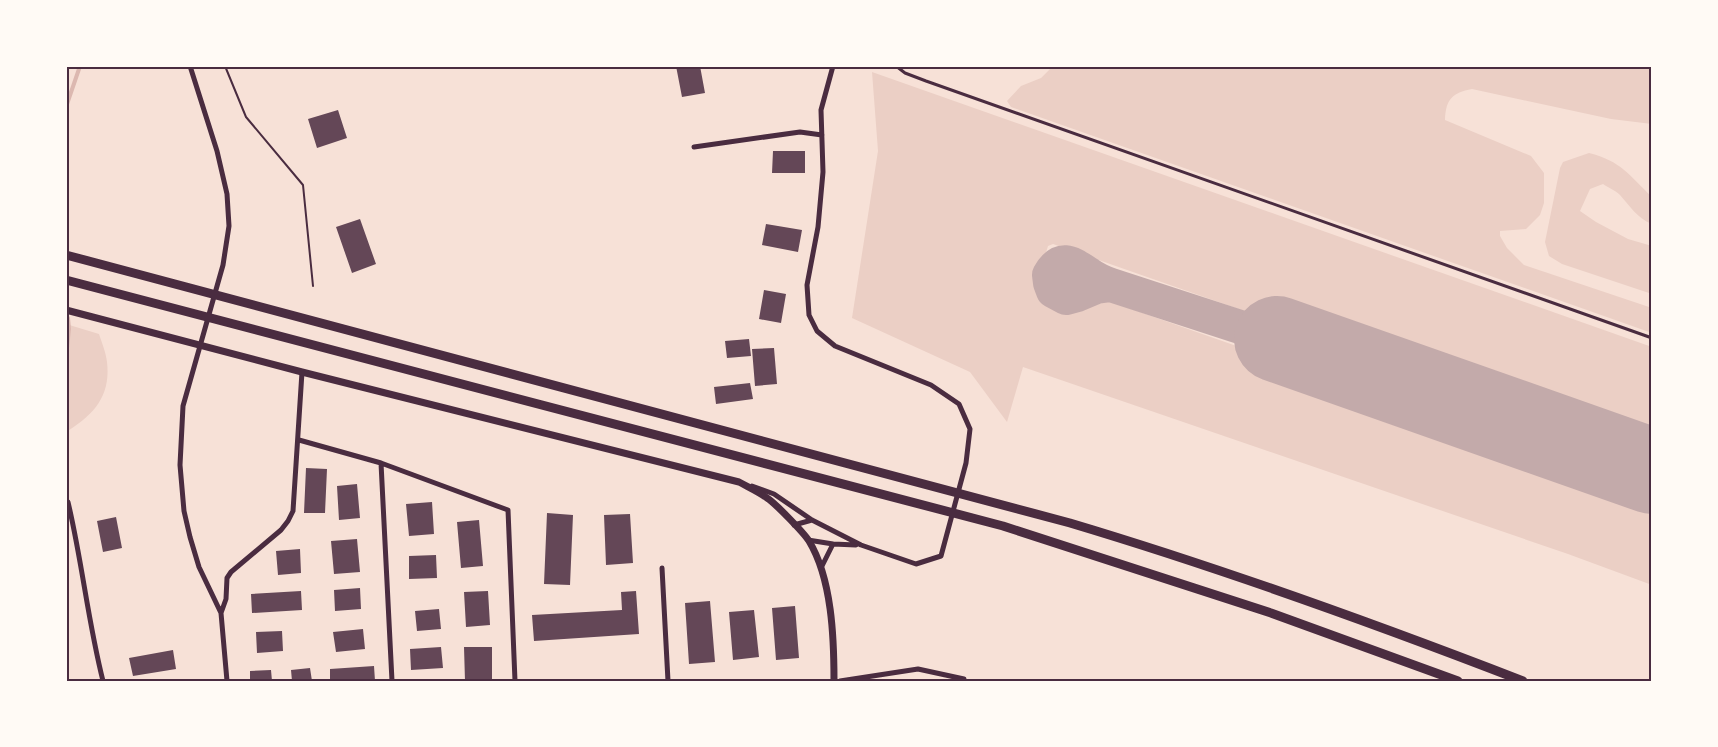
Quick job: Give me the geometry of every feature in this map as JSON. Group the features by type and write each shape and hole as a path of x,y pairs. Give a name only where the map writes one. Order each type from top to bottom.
{"highway":[{"path":"66,255 1070,523 1158,549 1346,614 1523,681"},
{"path":"66,280 1003,526 1271,613 1458,681"}],"street":[{"path":"190,66 217,151 227,194 229,226 223,265 183,406 180,465 184,512 199,567 221,613 227,681"},
{"path":"66,310 739,482 774,494 812,520 861,545 916,564 941,556 966,463 970,429 959,404 931,385 834,346 817,331 809,315 807,285 818,227 824,171 821,110 833,66"},
{"path":"694,147 800,132 822,135"},
{"path":"221,613 226,599 227,578 231,572 270,540 288,521 293,511 302,372"},
{"path":"299,440 381,463 508,510 515,681"},
{"path":"381,463 392,681"},
{"path":"739,482 768,498 808,540 821,568 831,620 834,681"},
{"path":"68,502 103,681"},
{"path":"794,525 812,520"},
{"path":"808,540 861,545"},
{"path":"821,568 833,544"},
{"path":"662,568 668,681"},
{"path":"840,681 918,669 964,679 964,681"}],"lane":[{"path":"896,66 905,73 926,81 1652,338"}],"path":[{"path":"225,66 246,117 303,185 313,286"}],"shaded area":[{"path":"1053,66 1652,66 1652,124 1611,119 1472,89 1451,98 1445,120 1531,156 1544,173 1544,203 1540,215 1526,229 1500,231 1500,236 1507,248 1524,265 1652,308 1652,333 1011,107 1007,101 1021,86 1041,78"},
{"path":"872,72 1652,347 1652,454 1053,244 1048,246 1039,278 1042,297 1051,308 1057,311 1071,313 1080,309 1093,297 1100,298 1652,492 1652,585 1023,367 1007,422 970,372 852,318 878,151"},
{"path":"1589,153 1617,165 1652,197 1652,224 1638,215 1618,193 1603,184 1590,189 1580,211 1628,239 1652,246 1652,294 1562,264 1549,256 1545,242 1560,168 1563,162"},
{"path":"66,324 99,334 104,348 107,374 103,395 98,404 84,419 66,432"}],"building":[{"path":"676,66 700,66 705,93 682,97"},
{"path":"338,110 347,138 317,148 308,119"},
{"path":"773,151 805,151 805,173 772,173"},
{"path":"360,219 376,264 352,273 336,227"},
{"path":"766,224 802,230 798,252 762,245"},
{"path":"764,290 786,294 781,323 759,319"},
{"path":"749,339 751,356 727,358 725,341"},
{"path":"774,348 777,384 755,386 752,349"},
{"path":"750,383 753,399 716,404 714,387"},
{"path":"306,468 327,469 325,513 304,513"},
{"path":"357,484 360,518 339,520 337,486"},
{"path":"432,502 434,534 409,536 406,504"},
{"path":"547,513 573,515 570,585 544,584"},
{"path":"630,514 633,563 606,565 604,515"},
{"path":"116,517 122,548 103,552 97,521"},
{"path":"479,520 483,566 461,568 457,522"},
{"path":"357,539 360,572 334,574 331,541"},
{"path":"300,549 301,573 278,575 276,551"},
{"path":"436,555 437,578 409,579 409,556"},
{"path":"360,588 361,609 335,611 334,590"},
{"path":"301,591 302,610 252,613 251,594"},
{"path":"488,591 490,625 466,627 464,592"},
{"path":"636,591 639,634 534,641 532,615 622,610 621,592"},
{"path":"710,601 715,662 689,664 685,603"},
{"path":"795,606 799,658 776,660 772,608"},
{"path":"439,609 441,629 417,631 415,611"},
{"path":"754,610 759,657 733,660 729,612"},
{"path":"363,629 365,649 336,652 333,632"},
{"path":"282,631 283,651 257,653 256,632"},
{"path":"441,647 443,668 411,670 410,649"},
{"path":"464,647 492,647 492,681 465,681"},
{"path":"173,650 176,669 133,676 129,658"},
{"path":"374,666 375,681 330,681 330,669"},
{"path":"310,668 312,681 292,681 291,670"},
{"path":"271,670 272,681 250,681 250,671"}],"waterway":[{"path":"66,107 80,66"},
{"path":"66,357 68,318"}],"taxiway":[{"path":"1111,285 1096,287 1066,298 1053,291 1049,275 1058,264 1063,262 1072,264 1111,285 1277,339"}],"runway":[{"path":"1277,339 1652,471"}]}
